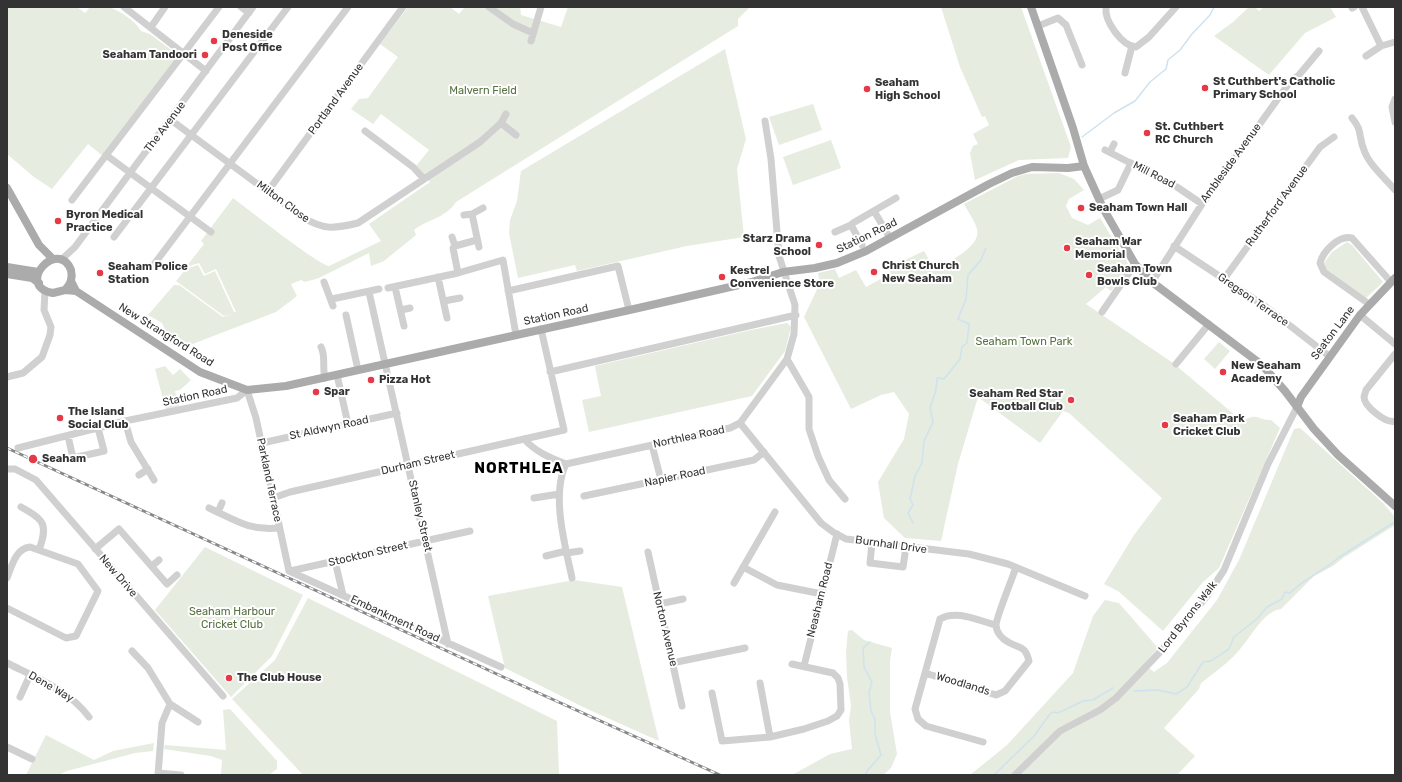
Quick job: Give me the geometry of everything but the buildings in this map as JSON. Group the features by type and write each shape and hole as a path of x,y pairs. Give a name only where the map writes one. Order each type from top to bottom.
{"main road":[{"path":"1031,7 1084,166 1099,199 1135,264 1152,282 1262,365 1314,429 1338,455 1395,506"},
{"path":"1062,168 1075,163 1082,157"},
{"name":"Station Road","path":"248,390 324,378 752,282 783,272 815,268 837,262 860,253 1012,173 1032,167 1062,168 1084,166"},
{"path":"7,188 39,245 45,262"},
{"path":"7,274 32,278 49,292 65,290 71,282 71,270 68,266 57,260 39,245"},
{"path":"39,283 38,272 45,262 57,260"},
{"path":"7,267 38,272"},
{"name":"Seaton Lane","path":"1297,407 1301,396 1329,356 1369,304 1393,280"},
{"name":"New Strangford Road","path":"71,282 76,291 200,372 248,390"},
{"name":"New Strangford Road","path":"65,290 76,291"}],"street":[{"path":"124,7 206,71"},
{"path":"151,27 165,7"},
{"path":"72,200 219,7"},
{"path":"241,7 251,10"},
{"path":"114,237 288,7"},
{"path":"152,266 348,7"},
{"name":"Portland Avenue","path":"268,191 403,7"},
{"path":"489,7 513,24 533,33"},
{"path":"531,41 542,7"},
{"path":"1106,7 1105,11 1109,23 1127,45 1132,46 1142,44 1176,7"},
{"path":"1362,7 1381,46"},
{"name":"The Avenue","path":"68,266 75,247 171,120 251,10"},
{"path":"1038,26 1058,18 1066,25 1082,65"},
{"path":"1366,56 1381,46 1395,42"},
{"path":"1125,73 1132,46"},
{"name":"Ambleside Avenue","path":"1152,282 1202,204 1290,82 1320,51"},
{"path":"1395,99 1392,107 1395,122"},
{"name":"Milton Close","path":"171,120 318,226 337,229 358,223 480,142 501,123 506,114"},
{"path":"1352,118 1359,127 1363,149 1368,158 1392,181 1395,190"},
{"name":"Northlea Road","path":"566,464 730,428 740,423 787,359 794,334 796,315 795,305 779,256 771,159 765,121"},
{"path":"501,123 516,135"},
{"path":"365,131 413,167 424,179"},
{"name":"Rutherford Avenue","path":"1224,279 1320,147 1334,138"},
{"name":"Mill Road","path":"1114,144 1107,151 1177,187 1202,204"},
{"path":"106,155 211,232"},
{"path":"1099,199 1118,190 1131,163"},
{"path":"835,232 851,226 853,223 896,198"},
{"path":"464,215 472,214 483,208"},
{"path":"874,211 890,238"},
{"path":"454,246 478,243 472,214"},
{"path":"851,226 862,245"},
{"path":"1369,304 1324,272 1320,263 1325,253 1341,239 1347,237 1352,238 1393,280"},
{"path":"452,238 454,246 453,251 458,273"},
{"name":"Gregson Terrace","path":"1174,246 1266,307 1329,356"},
{"name":"The Avenue","path":"57,260 75,247"},
{"path":"404,326 401,310 392,287 458,273 503,260 516,335"},
{"path":"1102,312 1135,264"},
{"path":"508,292 618,266 629,310"},
{"path":"438,277 447,318"},
{"path":"324,282 333,302 379,290"},
{"path":"7,377 23,373 42,357 50,335 51,327 45,314 44,304 49,292"},
{"name":"Stanley Street","path":"369,292 448,644"},
{"path":"444,302 460,298"},
{"path":"401,310 410,308"},
{"path":"346,315 358,370"},
{"path":"541,329 550,372 796,315"},
{"path":"1360,315 1395,344"},
{"path":"1176,364 1209,324"},
{"path":"321,347 324,354 322,367 324,378"},
{"path":"1395,354 1366,390 1364,396 1366,403 1382,418 1388,422 1395,422"},
{"path":"787,359 810,397 809,429 818,456 829,480 845,498"},
{"name":"Durham Street","path":"273,498 290,492 564,430 550,372"},
{"path":"337,375 348,424"},
{"name":"Station Road","path":"18,448 125,421 237,398 248,390"},
{"name":"Parkland Terrace","path":"248,390 262,443 289,571"},
{"name":"Lord Byrons Walk","path":"1015,775 1060,732 1100,710 1116,698 1160,652 1207,596 1224,570 1268,464 1297,407"},
{"name":"St Aldwyn Road","path":"262,443 397,413"},
{"path":"125,421 131,442 154,480"},
{"name":"Burnhall Drive","path":"740,423 821,523 846,539 969,554 1016,567 1086,596"},
{"path":"68,436 73,458 104,451 98,428"},
{"path":"524,439 533,449 551,459 566,464 562,473 559,494 572,578"},
{"path":"652,445 661,480"},
{"name":"Napier Road","path":"584,496 754,460 764,452"},
{"name":"New Drive","path":"7,469 15,469 36,480 223,696"},
{"path":"139,475 148,469"},
{"path":"534,498 559,494"},
{"path":"218,512 222,503"},
{"path":"21,507 40,519 44,527 45,533 39,550"},
{"path":"209,508 253,528 263,530 279,528"},
{"path":"734,583 775,512"},
{"path":"95,549 119,528 167,584 177,575"},
{"name":"Stockton Street","path":"289,571 470,530"},
{"name":"Neasham Road","path":"804,666 837,534"},
{"path":"872,543 870,563 904,567 906,547"},
{"path":"7,578 18,552 23,548 30,547 78,564 98,591 76,636 66,638 7,608"},
{"path":"546,556 580,551"},
{"name":"Norton Avenue","path":"648,552 682,706"},
{"path":"152,566 159,560"},
{"path":"335,561 343,596"},
{"path":"743,567 777,585 822,594"},
{"path":"996,625 1016,567"},
{"name":"Embankment Road","path":"289,571 501,667"},
{"path":"659,604 683,599"},
{"name":"Woodlands","path":"925,673 996,695 1005,691 1029,661 1027,653 1023,648 1007,642 1000,635 996,625 954,614 946,615 940,619 925,673 915,709 918,719 926,726 983,742"},
{"path":"672,663 745,648"},
{"path":"132,651 148,668 170,704 198,722"},
{"name":"Dene Way","path":"7,663 67,694 79,704 89,717"},
{"path":"712,693 722,741 770,737 828,721 836,716 840,710 840,688 838,678 832,673 792,664"},
{"path":"20,697 30,675"},
{"path":"760,683 770,737"},
{"path":"170,704 162,723 158,774 181,775"},
{"path":"7,747 32,759"}],"green space":[{"path":"7,7 77,7 85,13 90,7 109,7 127,16 141,31 150,34 175,53 177,57 103,156 88,144 52,189 34,177 7,154"},
{"name":"Malvern Field","path":"408,7 450,7 459,14 465,7 520,7 521,15 561,27 568,7 750,7 738,19 738,26 456,202 447,212 419,226 414,230 416,235 384,261 371,266 369,253 319,278 305,282 301,280 291,284 297,296 276,312 182,348 169,338 162,323 148,315 174,285 179,285 223,317 232,314 224,316 176,281 186,269 198,265 204,276 215,271 234,312 236,312 216,269 205,274 199,263 186,267 204,244 201,241 233,198 297,247 329,266 381,241 369,224 430,182 416,166 429,150 381,114 373,124 351,109 359,99 368,98 398,57 380,44"},
{"path":"941,7 1021,7 1071,147 1068,158 1019,160 975,180 970,153 973,146 978,144 973,134 989,125 985,116 982,117 960,67"},
{"path":"1249,7 1255,7 1259,11 1264,7 1330,7 1336,17 1305,33 1269,75 1214,36 1233,22"},
{"path":"725,49 746,139 737,169 744,237 687,246 577,271 575,265 518,278 509,233 510,220 517,201 521,171"},
{"path":"813,104 822,130 779,145 769,117"},
{"path":"831,140 841,168 793,185 783,157"},
{"name":"Seaham Town Park","path":"1059,173 1074,179 1084,190 1069,199 1066,206 1072,218 1088,225 1100,218 1130,267 1111,291 1106,287 1086,304 1173,363 1242,421 1252,417 1257,417 1271,420 1280,428 1219,568 1203,582 1163,631 1118,591 1104,584 1134,535 1162,498 1069,413 1063,411 1040,443 978,397 958,464 941,541 905,538 884,518 878,482 904,439 909,414 894,392 881,395 851,409 804,317 820,283 818,273 835,269 839,278 856,270 866,287 890,274 890,267 924,251 935,270 969,248 977,236 976,226 964,204 1018,176 1026,174"},
{"path":"1347,242 1352,245 1383,282 1366,298 1327,272 1323,264 1332,252"},
{"path":"787,323 791,327 785,351 752,396 589,432 582,400 601,396 595,366"},
{"path":"1219,342 1230,351 1215,369 1204,359"},
{"path":"165,366 173,375 180,369 191,380 180,390 175,391 179,406 166,410 155,369"},
{"path":"1300,428 1383,503 1395,517 1395,525 1333,566 1314,576 1281,609 1274,611 1261,621 1234,656 1201,683 1199,689 1164,728 1195,756 1177,775 970,775 1007,745 1073,673 1093,616 1105,600 1119,603 1158,648 1144,664 1154,672 1167,663 1217,600 1239,560 1294,429"},
{"name":"Seaham Harbour Cricket Club","path":"205,547 303,595 272,656 231,697 155,610"},
{"path":"574,580 622,587 659,741 583,707 505,668 488,596"},
{"path":"308,598 557,721 559,775 303,775 232,699 275,660"},
{"path":"852,630 864,640 892,648 890,661 890,712 897,754 891,768 883,775 792,775 830,754 852,749 849,720 851,706 847,677 846,652 848,631"},
{"path":"230,709 277,761 277,769 269,775 221,775 222,760 211,756 164,749 165,745 226,750 223,710"},
{"path":"46,735 94,760 113,751 154,743 153,751 135,753 67,771 58,775 26,775"}],"waterway":[{"path":"1082,137 1114,113 1135,101 1150,82 1166,69 1168,60 1180,50 1192,34 1210,15 1214,7"},
{"path":"913,523 908,513 913,505 910,499 915,476 922,463 924,441 933,422 930,408 936,390 937,378 944,379 960,359 962,347 967,343 969,324 958,319 966,299 968,275 981,260 986,248"},
{"path":"1134,691 1158,690 1176,694 1187,687 1203,662 1211,661 1229,649 1234,637 1258,618 1267,607 1282,599 1285,592 1290,593 1301,583 1393,523"},
{"path":"865,775 881,755 875,734 875,719 871,711 869,692 872,682 864,667 863,648 870,642"},
{"path":"994,775 1034,736 1050,714 1053,712 1058,713 1083,701 1093,700 1113,688"}],"railway":[{"path":"7,448 512,681 720,775"}],"place":[{"name":"Deneside Post Office","path":"214,41"},
{"name":"Seaham Tandoori","path":"205,55"},
{"name":"St Cuthbert's Catholic Primary School","path":"1205,88"},
{"name":"Seaham High School","path":"867,89"},
{"name":"St. Cuthbert RC Church","path":"1147,133"},
{"name":"Seaham Town Hall","path":"1081,208"},
{"name":"Byron Medical Practice","path":"58,221"},
{"name":"Starz Drama School","path":"819,245"},
{"name":"Seaham War Memorial","path":"1067,248"},
{"name":"Christ Church New Seaham","path":"874,272"},
{"name":"Seaham Police Station","path":"100,273"},
{"name":"Seaham Town Bowls Club","path":"1089,275"},
{"name":"Kestrel Convenience Store","path":"722,277"},
{"name":"New Seaham Academy","path":"1223,372"},
{"name":"Pizza Hot","path":"371,380"},
{"name":"Spar","path":"316,392"},
{"name":"Seaham Red Star Football Club","path":"1071,400"},
{"name":"The Island Social Club","path":"60,418"},
{"name":"Seaham Park Cricket Club","path":"1165,425"},
{"name":"Seaham","path":"33,459"},
{"name":"The Club House","path":"229,678"}],"district":[{"name":"NORTHLEA","path":"519,469"}]}
